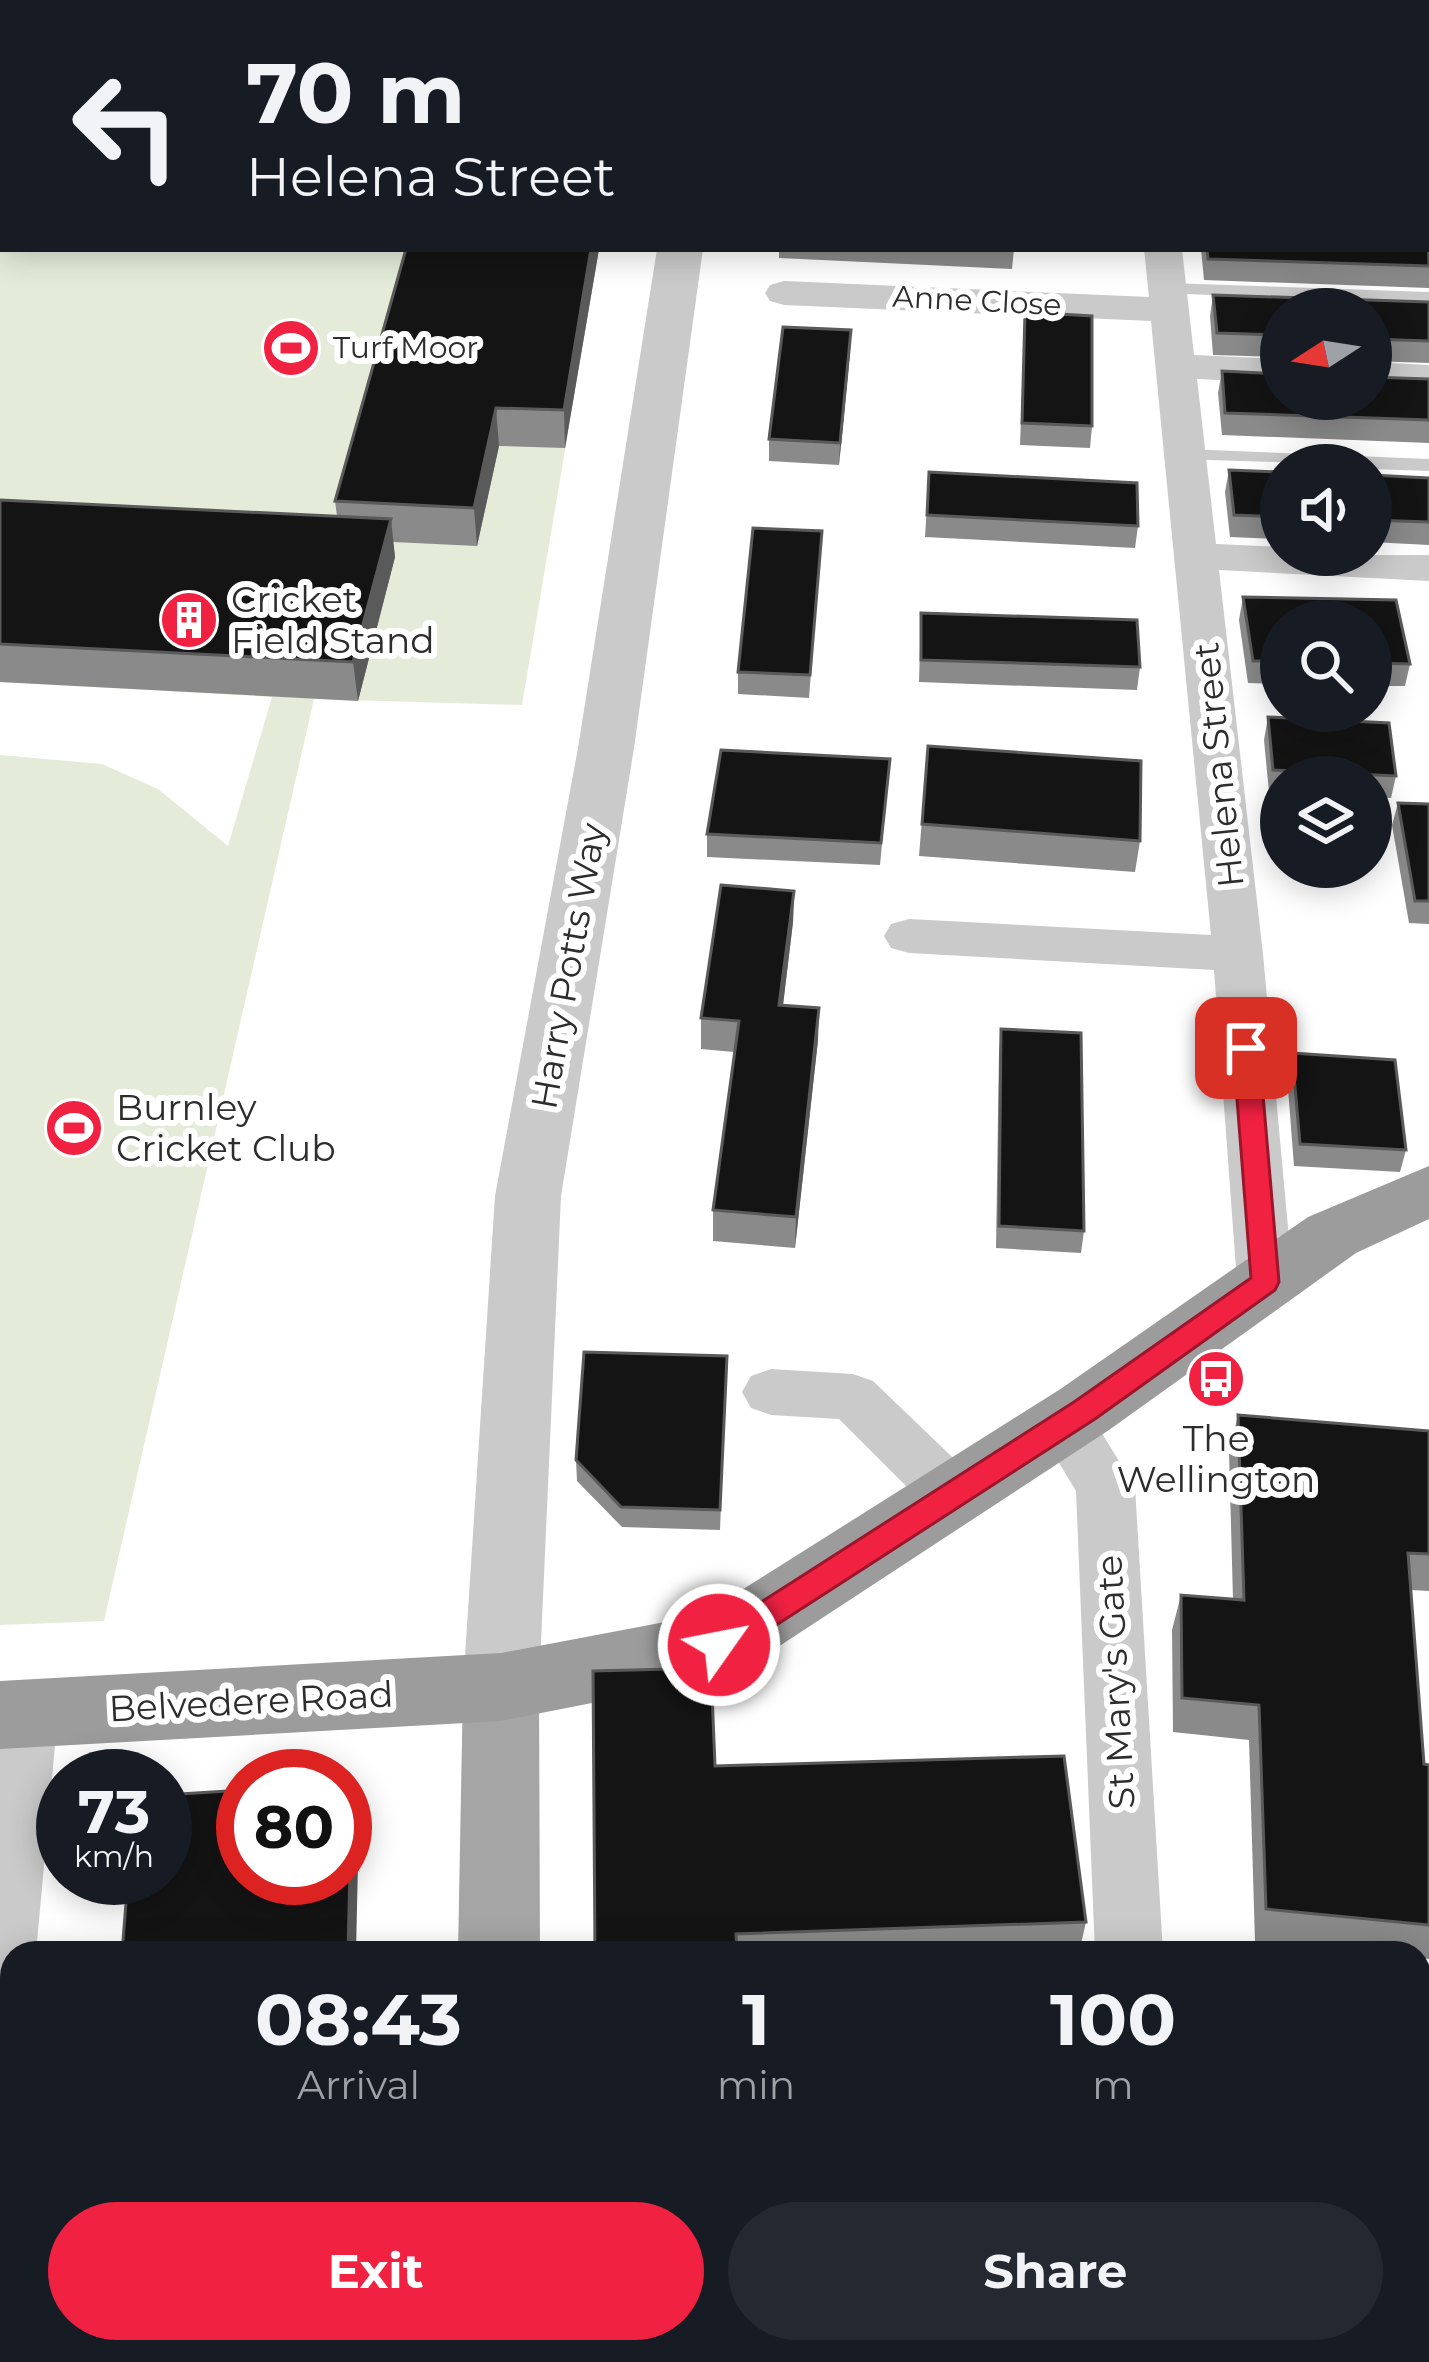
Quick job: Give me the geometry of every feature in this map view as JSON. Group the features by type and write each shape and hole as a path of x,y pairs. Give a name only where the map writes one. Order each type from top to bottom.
{"highway":[{"name":"Belvedere Road","path":"13,1714 502,1687 719,1645 1064,1423 1333,1235 1429,1191"}],"main road":[{"path":"499,1941 502,1687"}],"street":[{"name":"Harry Potts Way","path":"502,1687 528,1196 606,748 680,252"},
{"name":"Anne Close","path":"784,293 1167,283"},
{"name":"Helena Street","path":"1167,283 1238,954 1265,1282"},
{"path":"1175,366 1260,369"},
{"path":"1392,375 1429,376"},
{"path":"1196,556 1429,568"},
{"path":"909,936 1238,954"},
{"path":"771,1392 853,1397 952,1495"},
{"name":"St Mary's Gate","path":"1064,1423 1105,1487 1128,1941"},
{"path":"2,1941 13,1714"}],"lane":[{"path":"1167,283 1429,298"},
{"path":"1186,455 1429,465"}],"green space":[{"path":"0,252 598,252 522,705 314,699 104,1621 0,1625 0,755 102,764 158,789 228,846 272,697 0,682"}],"building":[{"path":"405,252 590,252 564,410 496,408 474,508 335,501"},
{"path":"1207,252 1429,252 1429,266 1208,259"},
{"path":"1213,295 1260,297 1260,334 1217,333"},
{"path":"1392,301 1429,302 1429,341 1392,340"},
{"path":"1025,312 1092,316 1092,426 1022,423"},
{"path":"783,327 851,330 840,443 769,439"},
{"path":"1222,371 1260,373 1260,414 1225,413"},
{"path":"1392,378 1429,379 1429,420 1392,419"},
{"path":"1229,470 1260,471 1260,516 1234,515"},
{"path":"929,472 1137,483 1138,526 927,515"},
{"path":"1392,476 1429,478 1429,522 1392,521"},
{"name":"Cricket Field Stand","path":"0,500 391,519 353,662 0,644"},
{"path":"753,528 822,531 810,675 738,672"},
{"path":"1243,597 1396,600 1410,664 1392,664 1392,600 1260,600 1260,661 1253,661"},
{"path":"921,613 1137,620 1140,667 921,660"},
{"path":"1269,732 1390,732 1396,776 1392,776 1392,756 1272,756"},
{"path":"928,746 1141,761 1140,841 922,824"},
{"path":"721,750 890,759 881,843 707,834"},
{"path":"1398,803 1429,804 1429,901 1415,901"},
{"path":"721,885 794,891 779,1005 819,1008 796,1217 713,1210 739,1021 701,1018"},
{"path":"1001,1029 1081,1033 1084,1231 999,1226"},
{"path":"1292,1053 1395,1060 1406,1150 1300,1144"},
{"path":"584,1352 727,1356 720,1510 621,1507 576,1460"},
{"path":"1238,1415 1429,1431 1429,1554 1408,1553 1424,1764 1429,1765 1429,1925 1266,1909 1259,1705 1182,1698 1181,1595 1244,1600"},
{"path":"711,1668 715,1766 1064,1756 1086,1922 736,1934 736,1941 595,1941 593,1671"},
{"path":"216,1792 216,1905 349,1905 348,1941 123,1941 126,1905 192,1905 192,1793"}],"place":[{"name":"Turf Moor","path":"291,348"},
{"name":"Cricket Field Stand","path":"189,620"},
{"name":"Burnley Cricket Club","path":"74,1128"},
{"name":"The Wellington","path":"1216,1379"}],"route":[{"path":"719,1645 1084,1410 1265,1282 1246,1048"}]}
